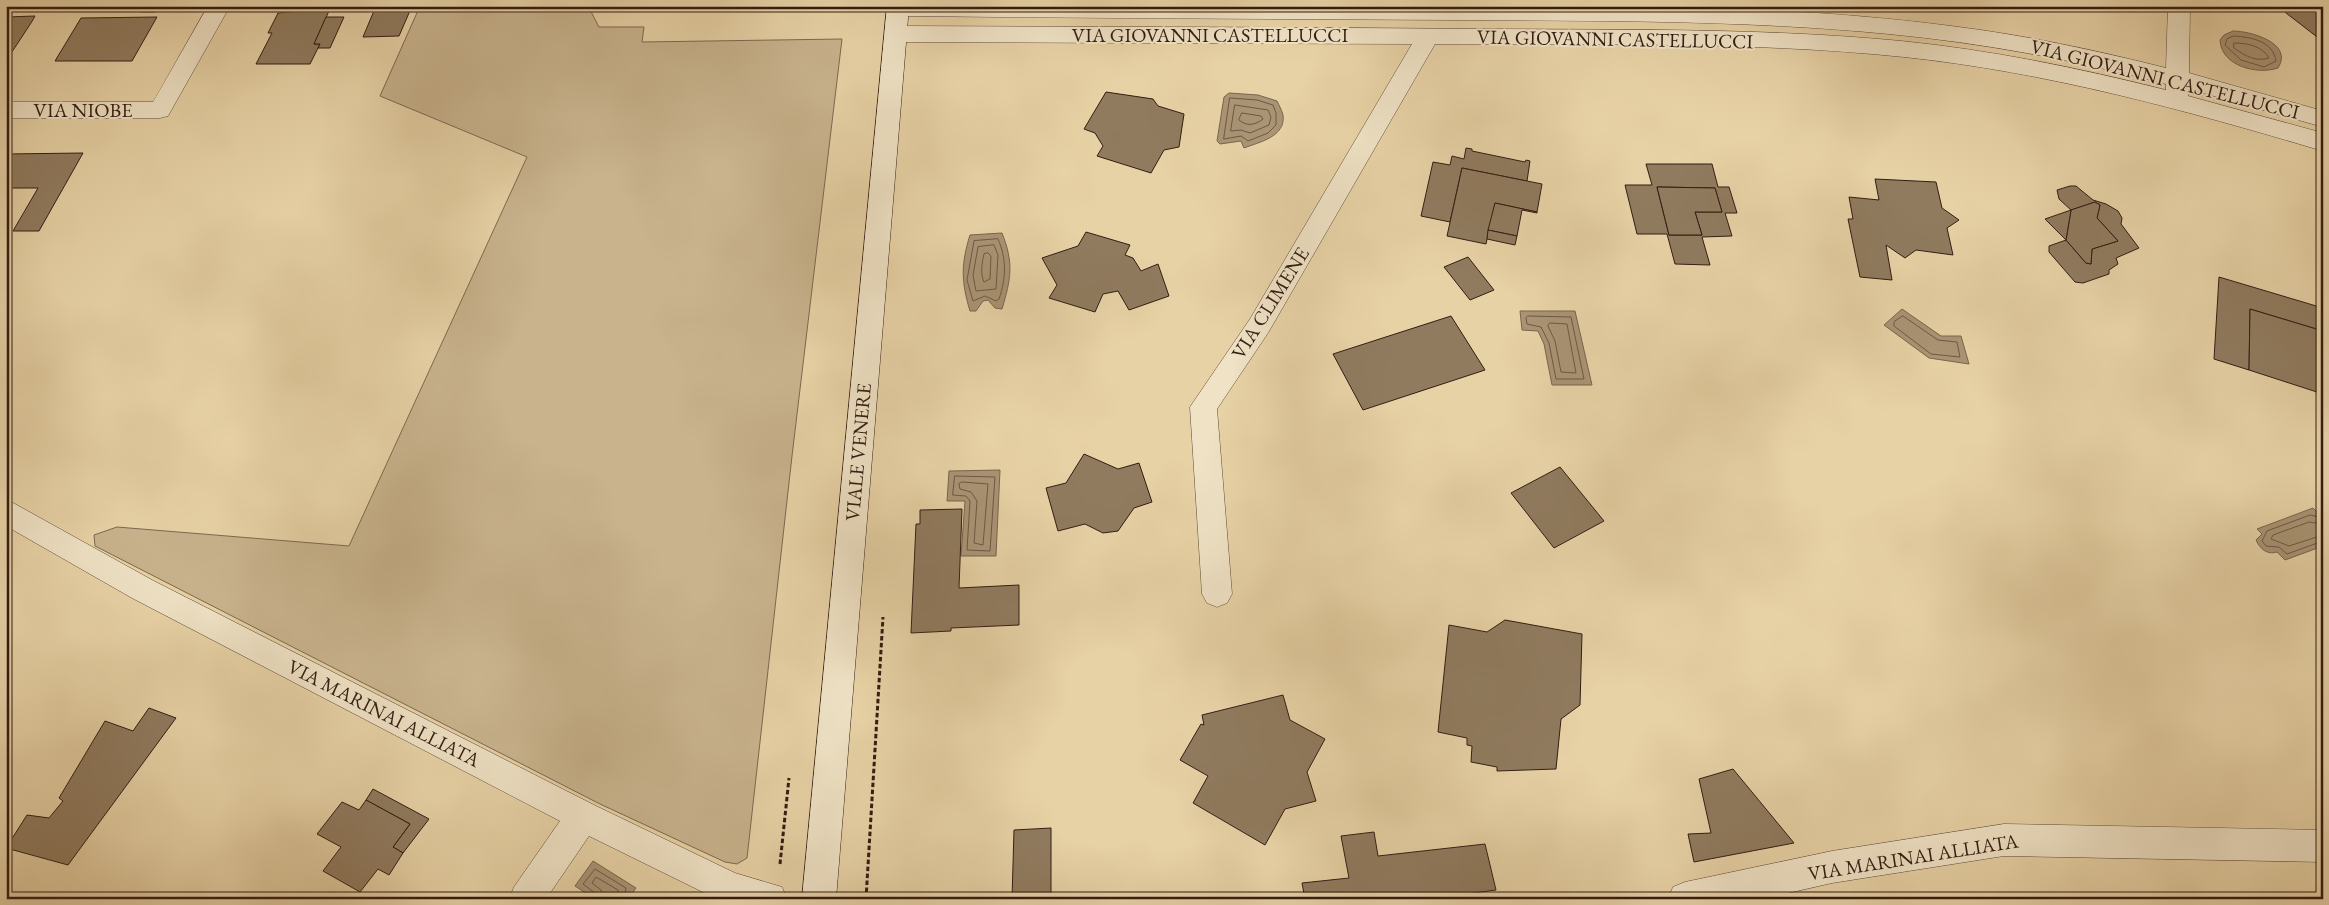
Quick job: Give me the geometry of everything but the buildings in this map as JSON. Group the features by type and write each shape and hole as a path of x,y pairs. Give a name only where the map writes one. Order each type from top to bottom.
{"street":[{"name":"VIA NIOBE","path":"6,110 160,110 219,6"},
{"path":"2177,100 2179,6"},
{"path":"1299,9 1300,35"},
{"name":"VIA GIOVANNI CASTELLUCCI","path":"897,17 1299,9 1592,10 1771,18 1899,27 2023,44 2102,59 2178,78 2323,119"},
{"path":"1592,10 1597,38"},
{"name":"VIA GIOVANNI CASTELLUCCI","path":"897,17 1300,35 1597,38 1804,43 1954,55 2098,80 2177,100 2323,142"},
{"name":"VIALE VENERE","path":"819,899 897,17"},
{"name":"VIA CLIMENE","path":"1217,594 1203,407 1259,326 1428,36"},
{"name":"VIA MARINAI ALLIATA","path":"6,510 142,589 583,816 731,888 770,899"},
{"path":"526,899 583,816"},
{"name":"VIA MARINAI ALLIATA","path":"1685,899 1832,867 2004,840 2323,846"}],"shaded area":[{"path":"420,6 588,6 599,27 644,27 642,42 842,39 792,456 747,858 737,864 725,862 600,804 95,546 94,535 117,527 349,546 527,157 380,96"}],"water":[{"path":"2233,31 2259,36 2275,45 2280,52 2281,59 2278,68 2270,70 2251,69 2233,62 2222,49 2220,40 2224,35"},
{"path":"1229,93 1258,95 1277,101 1283,115 1280,129 1276,134 1264,141 1244,148 1241,141 1220,144 1217,141 1224,97"},
{"path":"1002,233 1010,262 1010,271 1002,309 995,308 988,300 983,301 976,311 970,311 963,273 970,235"},
{"path":"1902,309 1941,336 1961,336 1969,364 1929,358 1884,325"},
{"path":"1520,311 1575,311 1592,385 1552,385 1544,344 1538,331 1522,330"},
{"path":"1000,470 996,556 961,556 965,501 947,501 949,471"},
{"path":"2313,508 2318,513 2323,513 2323,546 2285,560 2277,552 2273,553 2264,550 2256,540 2262,534 2257,529"},
{"path":"593,861 636,888 628,899 595,899 575,886"}]}
